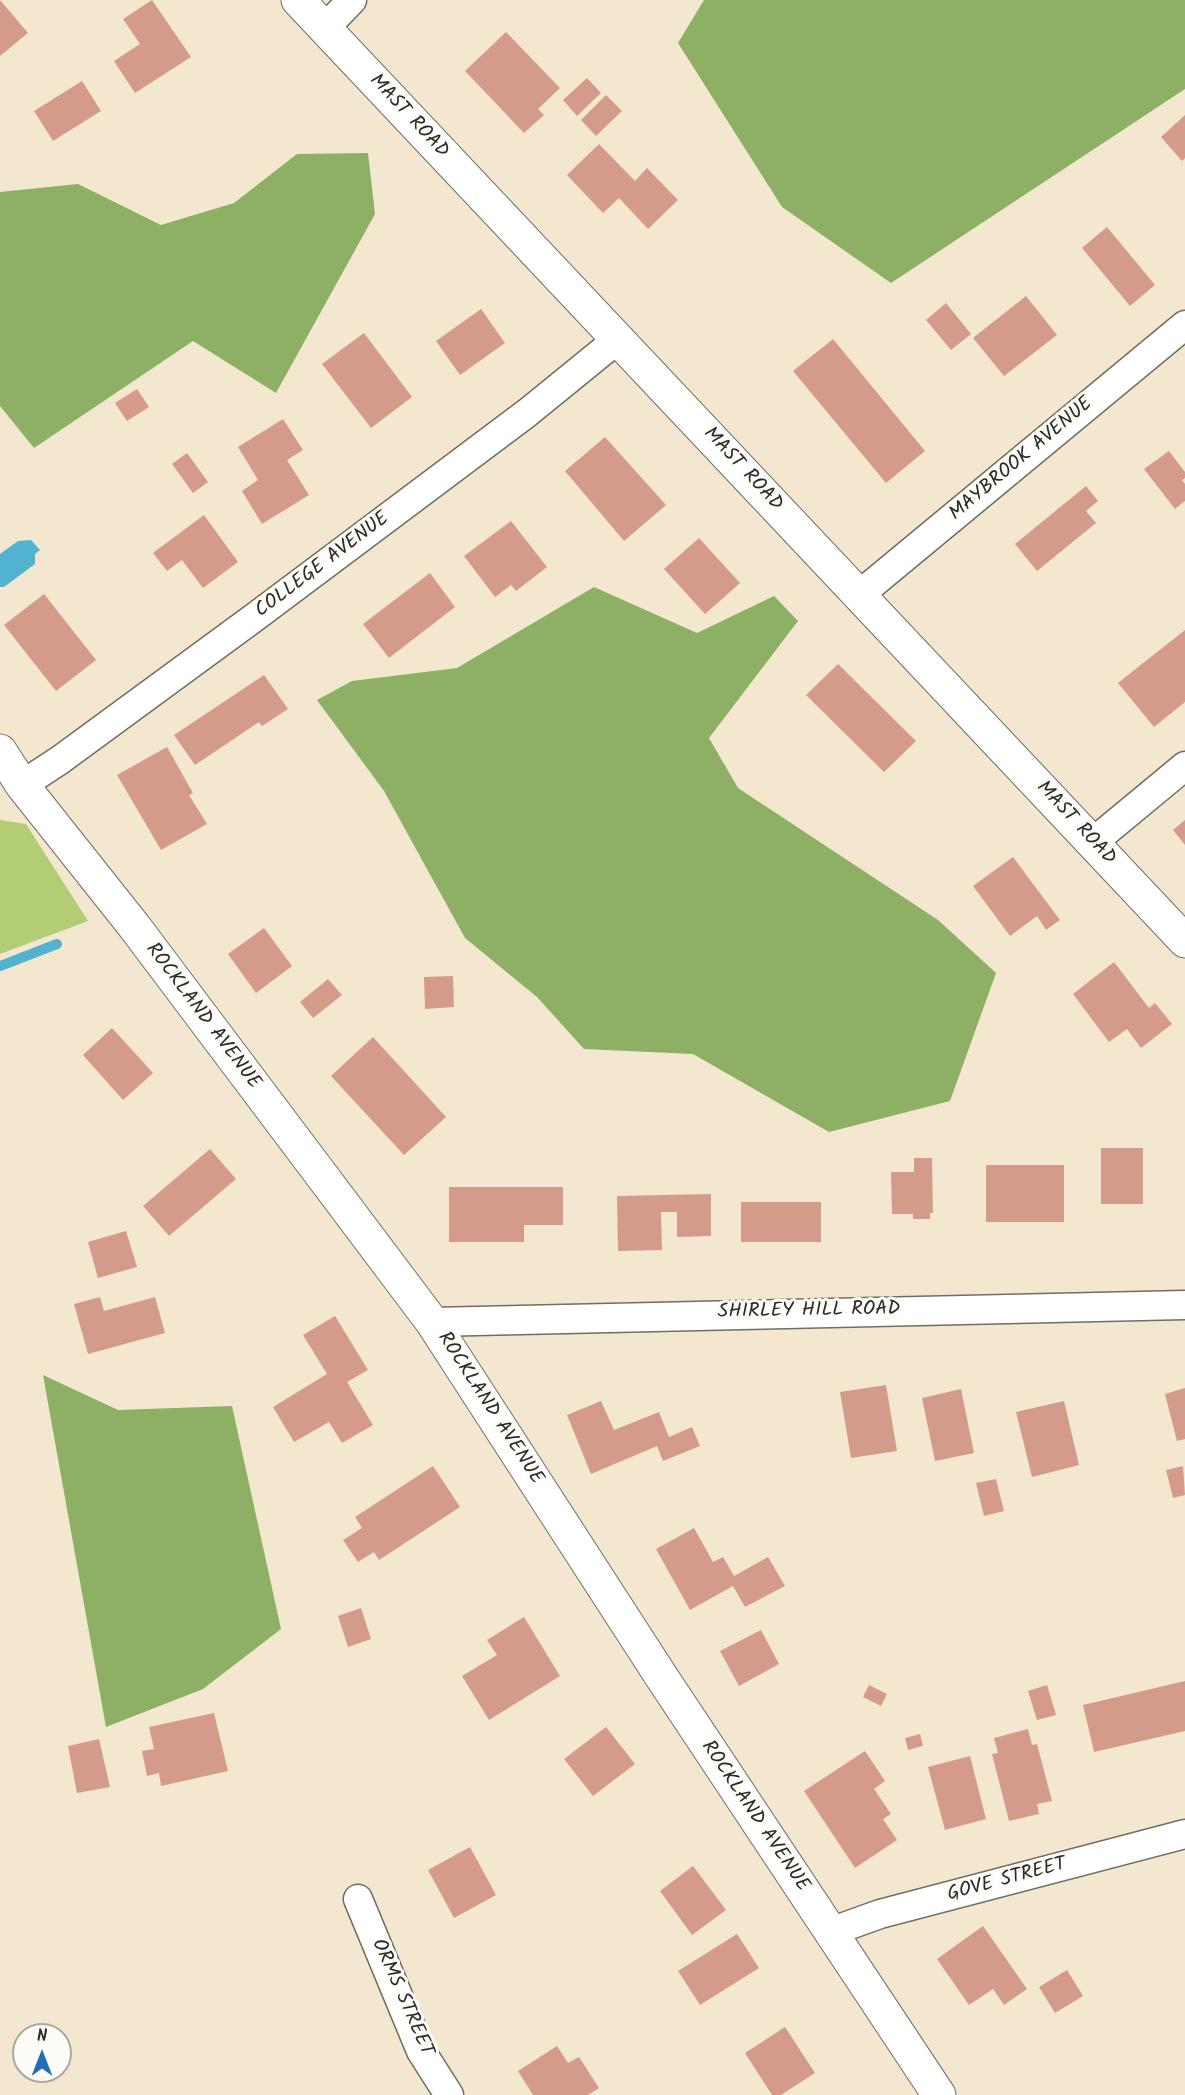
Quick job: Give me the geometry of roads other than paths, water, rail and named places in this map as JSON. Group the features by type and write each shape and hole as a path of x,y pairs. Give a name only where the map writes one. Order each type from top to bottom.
{"street":[{"name":"MAST ROAD","path":"298,0 1185,941"},
{"path":"324,28 352,0"},
{"name":"MAYBROOK AVENUE","path":"859,596 1185,325"},
{"name":"COLLEGE AVENUE","path":"11,787 60,760 264,610 527,412 618,339"},
{"name":"ROCKLAND AVENUE","path":"0,751 11,787 134,926 432,1322 661,1676 939,2095"},
{"path":"1092,843 1185,766"},
{"name":"SHIRLEY HILL ROAD","path":"432,1322 1185,1305"},
{"name":"GOVE STREET","path":"830,1932 880,1914 1185,1834"},
{"name":"ORMS STREET","path":"358,1899 422,2051 449,2095"}],"water":[{"path":"31,540 40,550 35,554 35,564 4,587 0,587 0,554 18,541"}],"waterway":[{"path":"0,966 57,944"}]}
